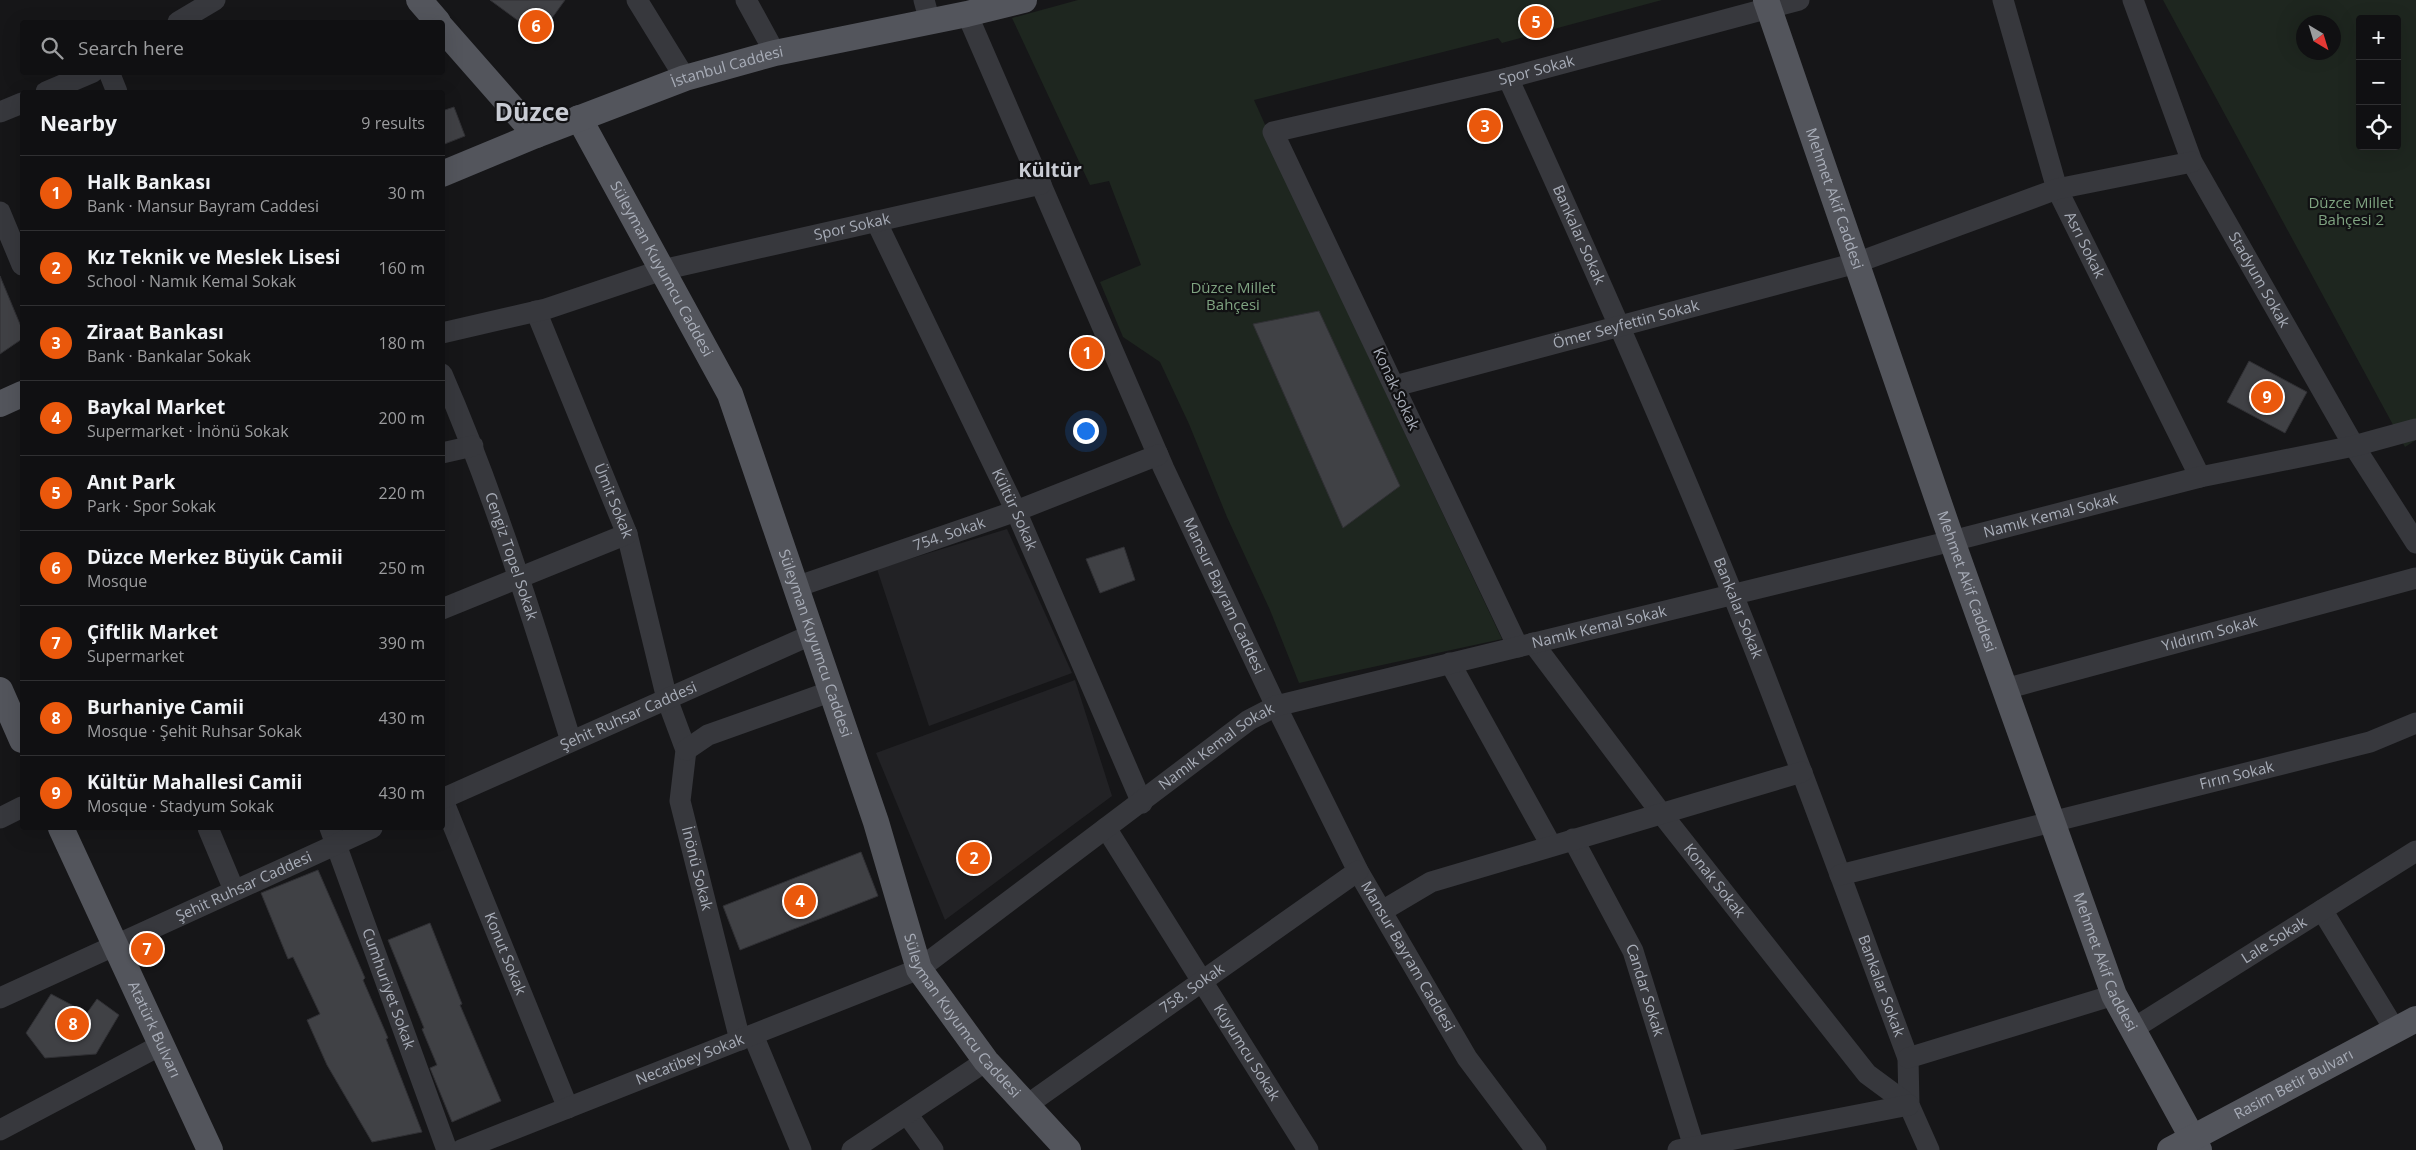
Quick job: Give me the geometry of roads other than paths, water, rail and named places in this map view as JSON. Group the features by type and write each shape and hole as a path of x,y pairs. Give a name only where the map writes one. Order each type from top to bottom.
{"main road":[{"path":"419,0 436,20"},
{"name":"İstanbul Caddesi","path":"445,173 579,118 685,78 927,11 967,14 1024,0"},
{"name":"Mehmet Akif Caddesi","path":"1767,4 1952,541 2054,822 2114,996 2187,1146"},
{"path":"445,31 536,135"},
{"name":"Süleyman Kuyumcu Caddesi","path":"579,118 730,394 876,822 919,969 986,1061 1068,1150"},
{"path":"0,404 20,395"},
{"path":"0,690 20,735"},
{"name":"Atatürk Bulvarı","path":"63,830 210,1150"},
{"name":"Rasim Betir Bulvarı","path":"2187,1146 2405,1025"}],"street":[{"path":"181,20 215,0"},
{"path":"637,0 685,78"},
{"path":"746,0 775,53"},
{"name":"Spor Sokak","path":"1273,132 1508,78 1767,4 1799,0"},
{"name":"Asrı Sokak","path":"2003,0 2057,189 2200,478"},
{"name":"Stadyum Sokak","path":"2133,0 2192,162 2354,446 2416,543"},
{"name":"Mansur Bayram Caddesi","path":"967,14 1158,455 1276,706 1358,871 1467,1058 1536,1150"},
{"path":"51,90 86,75"},
{"path":"110,75 116,90"},
{"name":"Bankalar Sokak","path":"1508,78 1620,326 1733,594 1802,772 1908,1058 1909,1106 1928,1150"},
{"path":"0,112 20,104"},
{"name":"Konak Sokak","path":"1273,132 1395,386 1526,645 1868,1074 1909,1106"},
{"name":"Ömer Seyfettin Sokak","path":"1395,386 1856,263 2057,189 2192,162"},
{"name":"Spor Sokak","path":"445,332 536,311 662,270 1042,184"},
{"path":"0,212 20,260"},
{"name":"Kültür Sokak","path":"876,221 1016,511 1142,803"},
{"name":"Ümit Sokak","path":"536,311 626,534 667,699"},
{"name":"Cengiz Topel Sokak","path":"445,381 473,446 520,579 571,741"},
{"name":"Namık Kemal Sokak","path":"919,969 1142,803 1249,720 1276,706 1952,541 2200,478 2354,446 2416,429"},
{"path":"445,452 473,446"},
{"name":"754. Sokak","path":"796,587 1016,511 1158,455"},
{"path":"445,608 520,579 626,534"},
{"name":"Yıldırım Sokak","path":"2005,689 2416,578"},
{"name":"Şehit Ruhsar Caddesi","path":"445,798 813,634"},
{"path":"1450,663 1551,845"},
{"path":"686,750 708,735 832,691"},
{"name":"İnönü Sokak","path":"667,699 686,750 680,801 747,1037 801,1150"},
{"name":"Fırın Sokak","path":"1840,875 2370,742 2416,723"},
{"path":"1382,911 1431,882 1802,772"},
{"name":"Konut Sokak","path":"445,804 568,1108"},
{"path":"0,818 20,808"},
{"name":"Kuyumcu Sokak","path":"1106,828 1204,981 1308,1150"},
{"path":"209,830 234,890"},
{"name":"Şehit Ruhsar Caddesi","path":"0,998 234,890 333,835 361,830"},
{"name":"Cumhuriyet Sokak","path":"333,835 447,1150"},
{"name":"Candar Sokak","path":"1573,839 1633,951 1689,1149"},
{"name":"Lale Sokak","path":"2131,1030 2416,851"},
{"name":"758. Sokak","path":"1027,1105 1358,871"},
{"path":"2322,910 2405,1025"},
{"name":"Necatibey Sokak","path":"460,1150 919,969"},
{"path":"1908,1058 2114,996"},
{"path":"0,1130 161,1045"},
{"path":"852,1150 986,1061"},
{"path":"1689,1149 1909,1106"},
{"path":"907,1114 933,1150"}],"place":[{"name":"Anıt Park","path":"1536,22"},
{"name":"Düzce Merkez Büyük Camii","path":"536,26"},
{"name":"Ziraat Bankası","path":"1485,126"},
{"name":"Halk Bankası","path":"1087,353"},
{"name":"Kültür Mahallesi Camii","path":"2267,397"},
{"name":"Kız Teknik ve Meslek Lisesi","path":"974,858"},
{"name":"Baykal Market","path":"800,901"},
{"name":"Çiftlik Market","path":"147,949"},
{"name":"Burhaniye Camii","path":"73,1024"}],"district":[{"name":"Düzce","path":"532,112"},
{"name":"Kültür","path":"1050,170"}],"park label":[{"name":"Düzce Millet Bahçesi 2","path":"2351,212"},
{"name":"Düzce Millet Bahçesi","path":"1233,296"}]}
